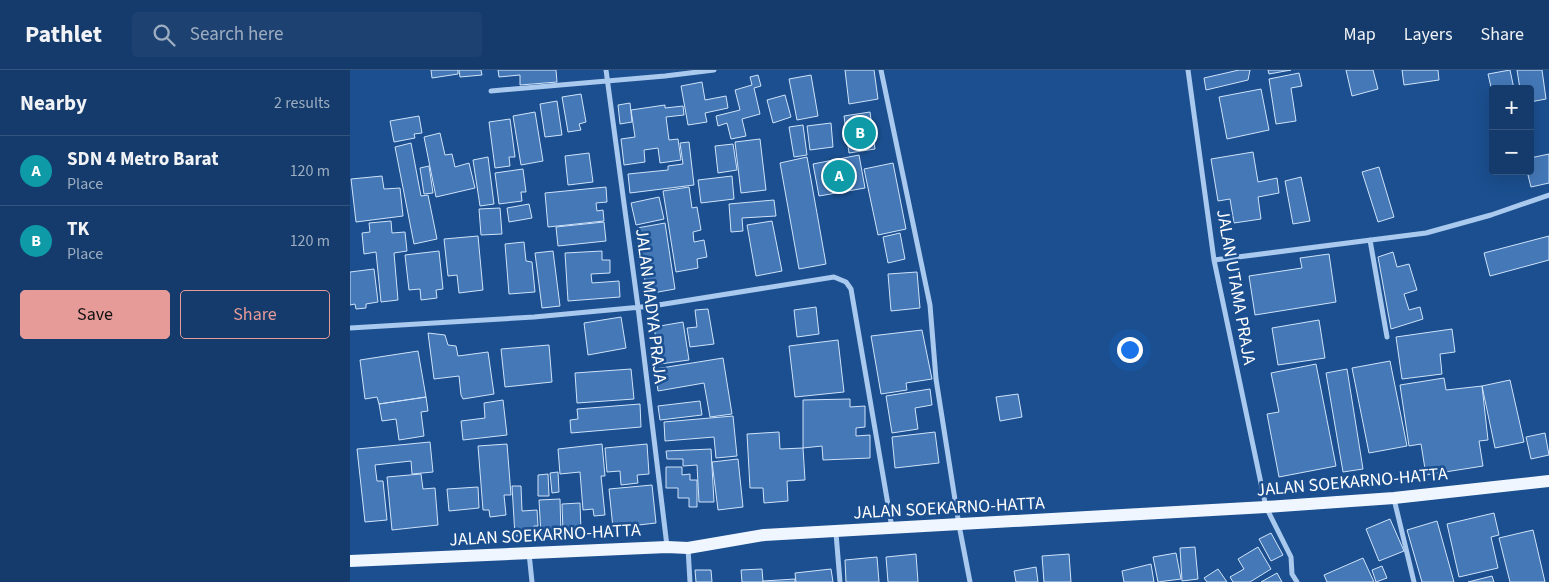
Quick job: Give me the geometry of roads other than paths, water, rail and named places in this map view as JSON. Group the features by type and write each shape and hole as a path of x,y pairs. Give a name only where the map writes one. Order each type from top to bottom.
{"main road":[{"name":"JALAN SOEKARNO-HATTA","path":"350,561 667,547 688,548 764,535 1266,508 1394,498 1549,481"}],"street":[{"name":"JALAN MADYA PRAJA","path":"606,70 638,307 667,547"},
{"path":"491,92 608,82 714,70"},
{"path":"880,70 930,305 936,379 970,582"},
{"name":"JALAN UTAMA PRAJA","path":"1188,70 1214,260 1266,508 1291,557 1292,574 1297,582"},
{"path":"1214,260 1426,233 1491,215 1549,194"},
{"path":"1370,240 1387,337"},
{"path":"350,328 534,317 638,307 834,277 846,282 851,289 892,529"},
{"path":"1394,498 1414,582"},
{"path":"836,532 840,582"},
{"path":"688,548 690,582"},
{"path":"529,553 532,582"}],"place":[{"name":"TK","path":"860,133"},
{"name":"SDN 4 Metro Barat","path":"839,176"}]}
